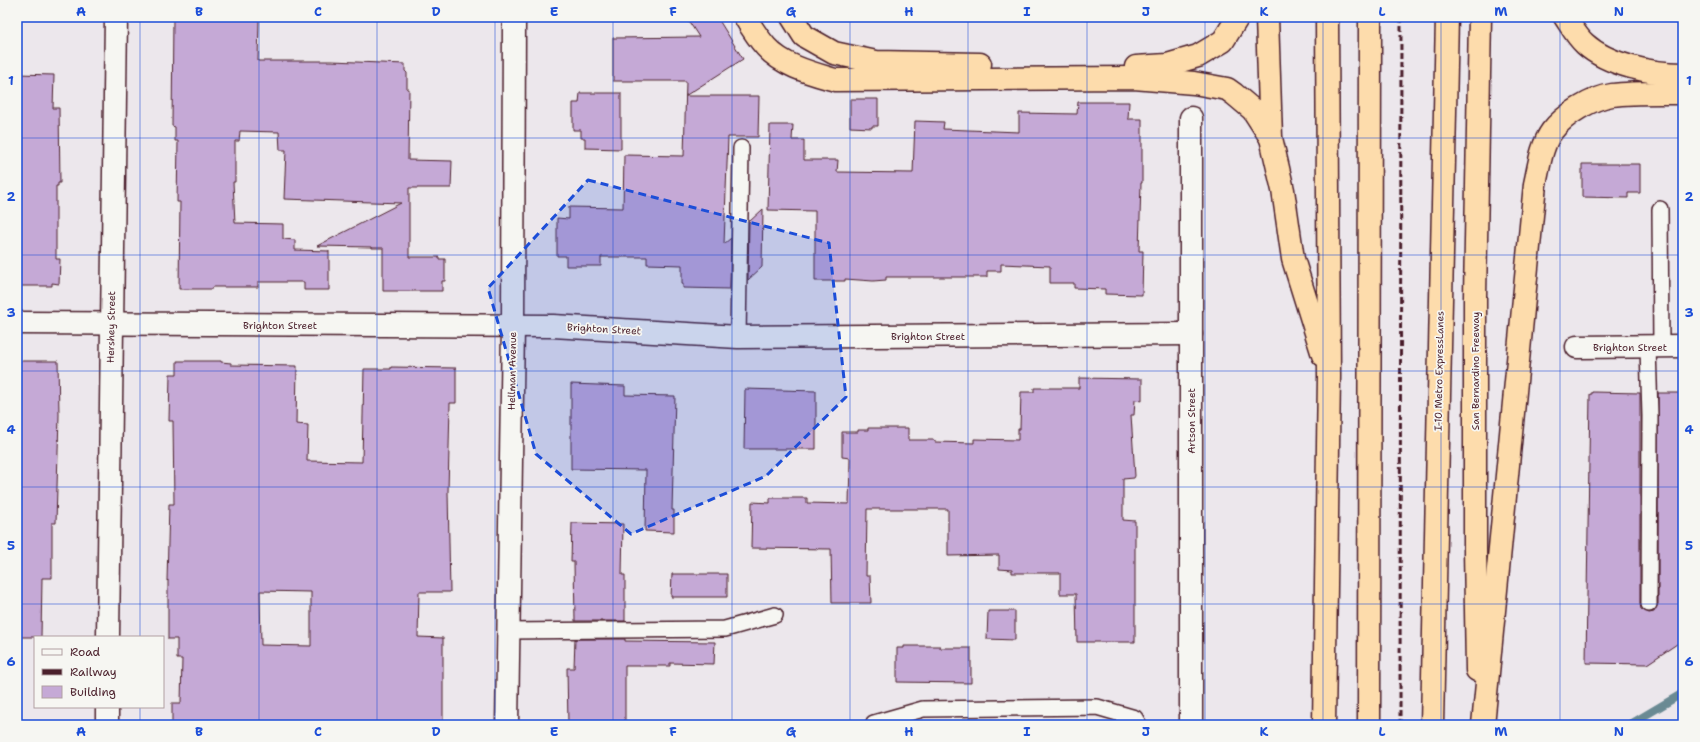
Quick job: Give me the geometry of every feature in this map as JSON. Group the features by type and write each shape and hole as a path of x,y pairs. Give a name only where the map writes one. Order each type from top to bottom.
{"highway":[{"path":"745,17 766,48 783,60 809,73 835,80 1134,78 1194,83 1227,89 1253,110 1272,138"},
{"path":"792,17 804,36 834,52 876,62 1134,68 1167,65 1198,56 1223,41 1238,17"},
{"path":"1267,17 1272,138 1283,190 1293,259 1329,376"},
{"path":"1324,725 1329,376 1327,17"},
{"path":"1369,725 1370,17"},
{"name":"I-10 Metro ExpressLanes","path":"1432,725 1447,17"},
{"name":"San Bernardino Freeway","path":"1478,725 1474,549 1475,297 1480,17"},
{"path":"1565,17 1584,44 1600,55 1636,69 1683,74"},
{"path":"1483,725 1535,184 1542,153 1552,131 1567,116 1586,104 1611,95 1683,93"}],"street":[{"name":"Hershey Street","path":"108,636 116,17"},
{"name":"Hellman Avenue","path":"507,725 513,326 514,17"},
{"name":"Artson Street","path":"1190,725 1191,118"},
{"name":"Brighton Street","path":"17,323 553,326 738,337 1191,334"},
{"name":"Brighton Street","path":"1577,347 1683,346"},
{"path":"107,708 107,725"}],"lane":[{"path":"738,337 741,148"},
{"path":"1649,604 1650,432 1660,209"},
{"path":"508,631 725,629 775,615"},
{"path":"874,725 874,723 923,709 1097,707 1135,718 1139,725"}],"highlighted area":[{"path":"588,180 829,243 846,397 766,476 631,534 536,454 488,288"}],"building":[{"path":"173,17 259,18 258,61 332,61 405,64 405,71 407,73 407,89 409,89 408,160 452,161 451,188 409,188 409,257 439,257 439,259 445,259 445,281 442,281 442,291 383,291 383,248 317,246 401,203 284,199 286,150 280,150 279,132 240,131 239,141 235,141 235,182 233,182 235,223 283,224 283,239 295,240 295,250 329,251 329,290 304,290 304,282 258,282 258,287 179,289 180,202 177,202 178,141 175,141 175,127 172,126"},
{"path":"686,17 717,17 743,59 686,96 686,81 613,81 613,38 699,37"},
{"path":"17,74 54,75 53,108 59,108 60,183 56,186 56,259 60,259 59,284 52,283 52,286 17,286"},
{"path":"580,93 621,93 621,149 585,148 585,138 581,138 581,130 573,130 573,103 579,103"},
{"path":"686,96 759,96 758,137 728,137 724,244 731,238 730,289 683,288 682,265 647,264 647,257 601,257 601,266 566,266 566,256 557,256 557,218 569,219 569,207 623,208 624,155 684,156"},
{"path":"850,99 878,99 878,126 872,126 872,128 850,127"},
{"path":"1078,102 1129,102 1128,119 1142,119 1142,183 1139,251 1143,251 1142,295 1105,294 1105,289 1074,288 1074,283 1050,283 1050,266 1001,264 1001,271 987,271 987,277 886,277 886,280 873,281 845,279 845,281 815,281 815,211 768,210 770,125 793,125 792,140 804,140 804,160 838,160 837,172 913,173 915,121 944,122 943,129 1019,132 1019,113 1077,114"},
{"path":"1582,164 1640,164 1640,193 1628,193 1628,198 1582,197"},
{"path":"763,209 762,267 748,280 749,222"},
{"path":"17,361 58,361 59,415 56,523 52,523 52,578 42,578 41,636 17,637"},
{"path":"177,361 221,361 231,363 231,365 297,366 296,424 308,425 307,461 362,462 364,369 391,369 391,367 456,368 456,403 450,403 448,492 450,592 419,592 418,637 443,638 443,725 172,725 172,703 181,703 182,659 177,659 177,639 168,639 168,580 167,581 169,504 174,504 173,421 169,421 170,374 177,374","holes":["260,591 311,592 311,646 261,645"]},
{"path":"1079,378 1142,379 1142,401 1135,400 1134,415 1131,415 1135,476 1134,478 1123,479 1123,520 1135,521 1135,642 1077,642 1076,594 1060,594 1060,573 1012,573 1012,570 999,569 999,555 948,556 948,509 867,509 866,576 870,576 871,603 832,603 831,549 751,548 752,502 770,503 770,498 807,498 807,503 849,504 850,458 842,457 842,432 858,432 858,430 868,430 868,428 908,428 908,440 974,443 974,439 1018,440 1018,429 1020,429 1021,392 1034,392 1034,388 1079,388"},
{"path":"571,384 625,386 625,395 675,396 672,510 674,510 674,532 645,531 646,470 571,469"},
{"path":"745,389 816,391 816,449 744,449"},
{"path":"1592,392 1640,393 1640,604 1641,609 1649,613 1654,612 1658,604 1658,393 1683,393 1683,640 1647,664 1586,663 1590,394 1592,394"},
{"path":"572,523 623,524 622,575 625,575 625,621 575,621 574,562 571,562"},
{"path":"672,574 727,574 727,597 671,597"},
{"path":"988,611 1015,611 1015,640 987,639"},
{"path":"575,639 715,642 714,664 670,663 670,666 625,666 625,725 568,725 567,668 574,668"},
{"path":"904,646 971,648 971,683 897,682 897,648 904,648"}],"waterway":[{"path":"1629,725 1683,693"}],"railway":[{"path":"1400,725 1401,17"}]}
